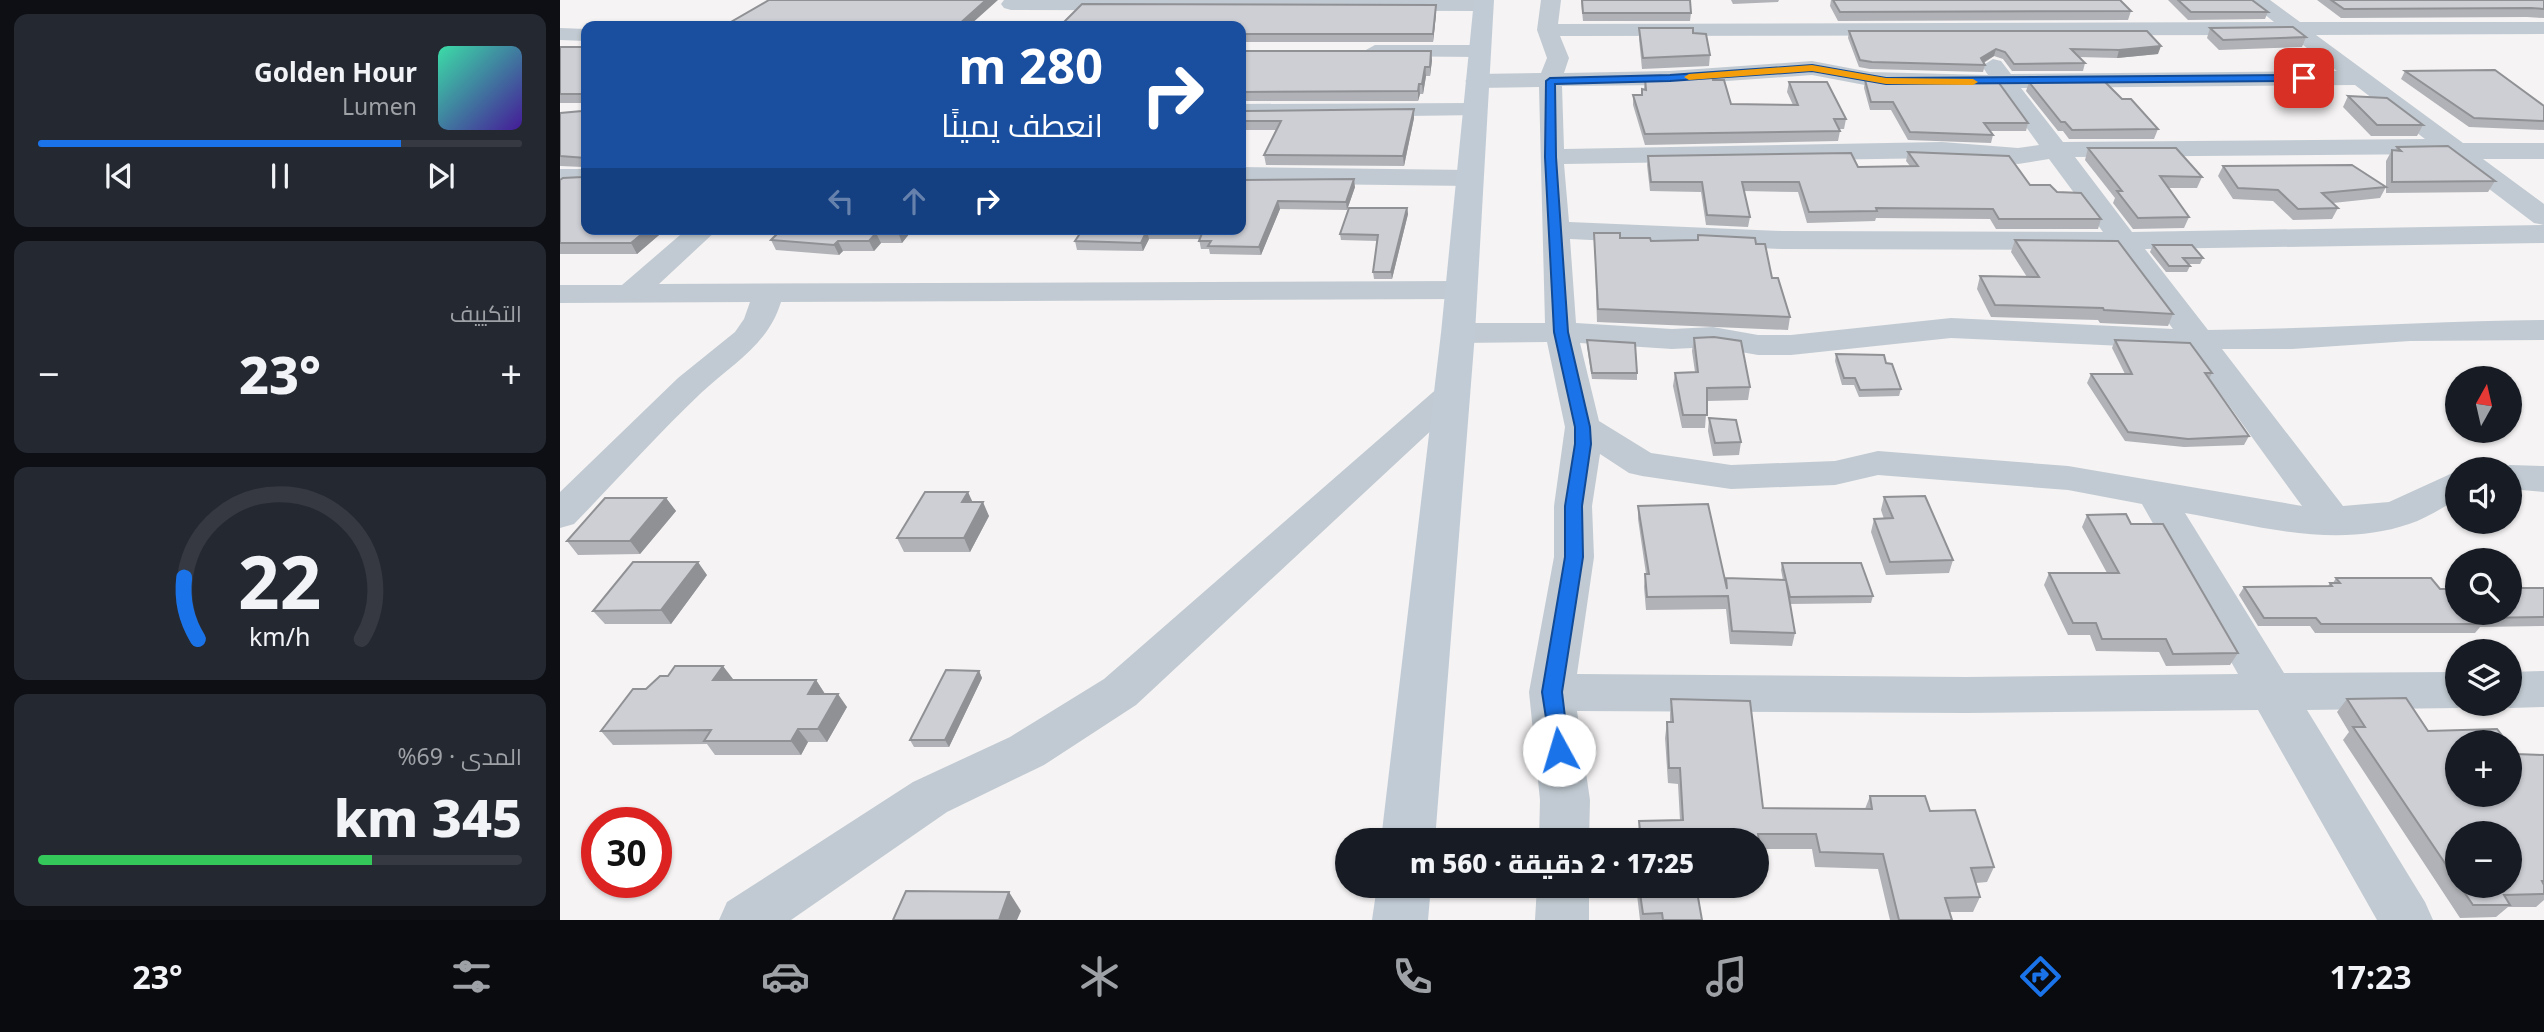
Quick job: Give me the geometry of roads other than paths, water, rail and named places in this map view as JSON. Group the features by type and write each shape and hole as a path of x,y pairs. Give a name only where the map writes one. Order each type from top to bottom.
{"street":[{"path":"2257,0 2544,216"},
{"path":"1009,7 1098,2 1484,3 1458,333 1409,828"},
{"path":"1121,21 1133,4"},
{"path":"2156,7 2180,28"},
{"path":"1778,29 1798,10"},
{"path":"1564,828 1565,800 1552,692 1574,557 1573,506 1583,444 1583,427 1561,332 1551,157 1550,81 1558,58 1549,15 1778,29 2544,28"},
{"path":"1966,29 2055,150 2127,241 2196,340 2334,522"},
{"path":"1353,51 1476,81"},
{"path":"1246,110 1476,81 1670,78 1812,68 1886,81 2358,78"},
{"path":"1551,157 1942,150 2018,156 2055,150 2451,148 2544,151"},
{"path":"1246,175 1470,178"},
{"path":"560,177 581,177"},
{"path":"1557,230 1781,240 2127,241 2544,234"},
{"path":"631,293 697,235"},
{"path":"560,294 1460,290"},
{"path":"560,515 690,385 746,339 760,319 768,293"},
{"path":"1458,333 1561,332 1672,339 1713,337 1758,345 1846,340 1951,328 2196,340 2231,337 2291,339 2410,331 2544,330"},
{"path":"746,920 930,797 1027,751 1120,692 1452,393"},
{"path":"1583,427 1642,464 1731,477 1835,473 1878,463 2068,478 2297,520 2334,522 2398,514 2445,490"},
{"path":"2522,478 2544,479"},
{"path":"2155,494 2406,920"},
{"path":"1552,692 1966,695 2445,690"},
{"path":"2522,690 2544,690"},
{"path":"1400,920 1403,898"},
{"path":"1562,920 1563,898"}]}
